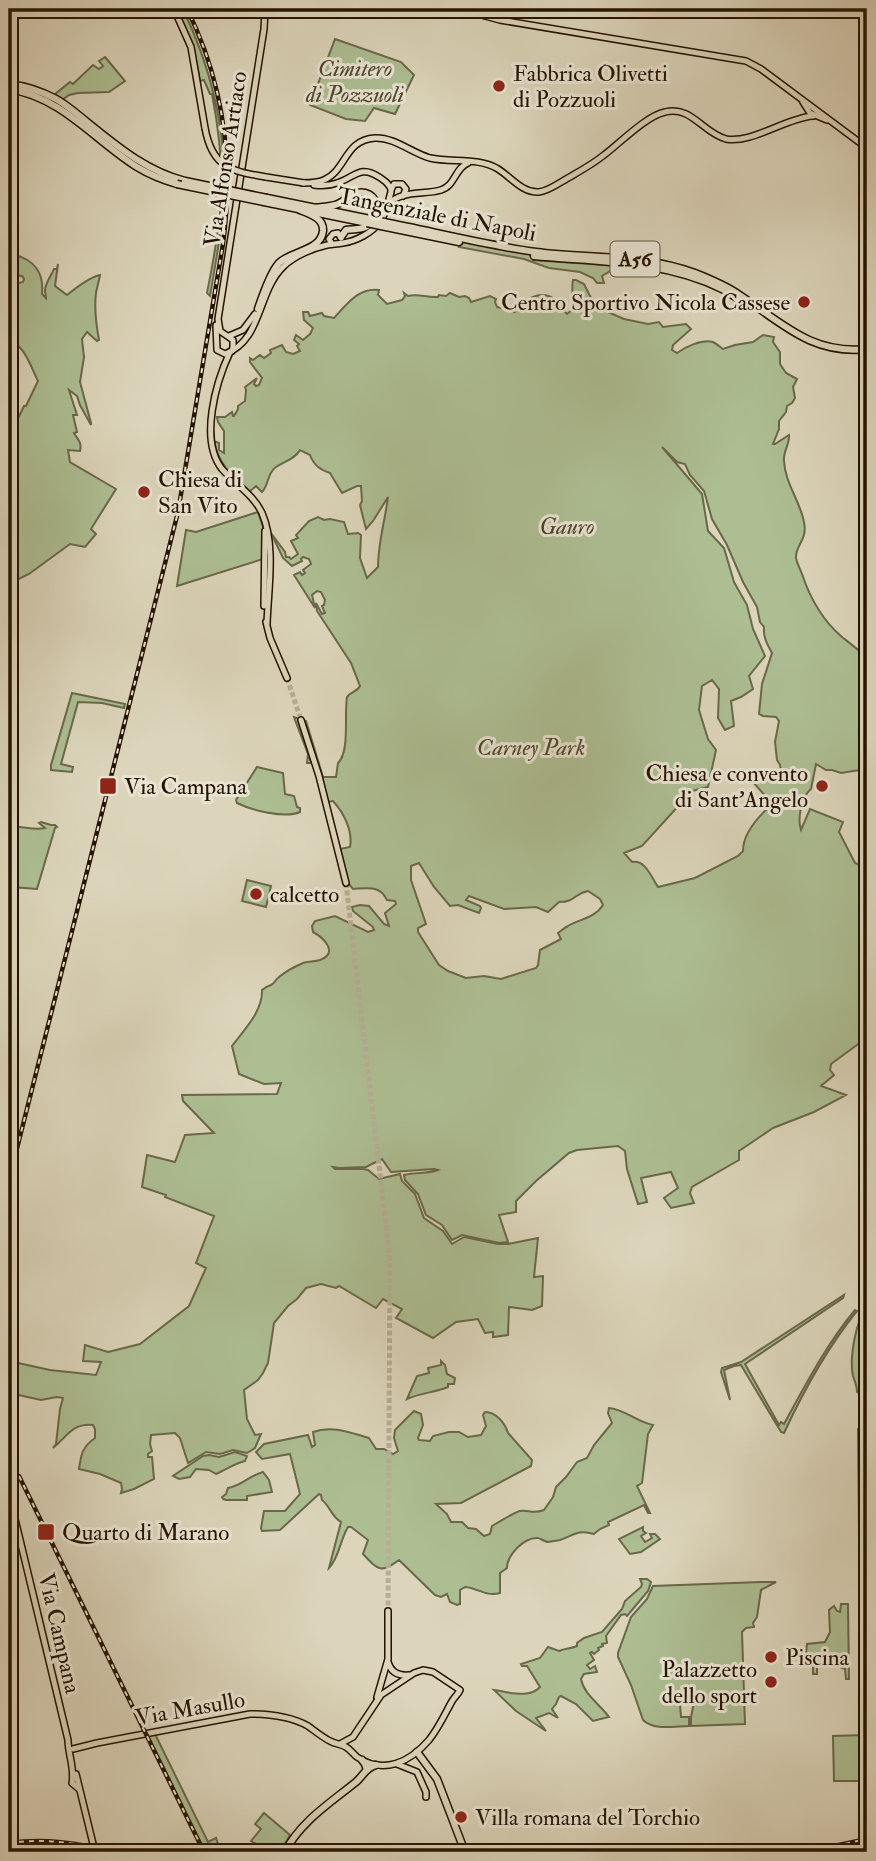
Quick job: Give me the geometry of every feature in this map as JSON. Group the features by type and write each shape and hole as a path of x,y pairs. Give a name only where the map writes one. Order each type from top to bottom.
{"highway":[{"name":"Tangenziale di Napoli","path":"9,86 39,91 56,99 126,153 160,173 300,210 368,221"},
{"name":"Tangenziale di Napoli","path":"9,86 60,108 139,168 177,184 313,208 459,243"},
{"path":"313,208 337,205 358,192 366,193 374,199 378,211 374,221 363,228 346,230 337,240"},
{"path":"258,309 279,264 290,255 313,246 322,236 323,227 319,220 300,210"},
{"name":"Tangenziale di Napoli","path":"382,224 535,251 668,265 693,272 727,287 807,340 838,349 867,351"},
{"name":"Tangenziale di Napoli","path":"534,256 630,263 677,272 725,291 804,342 820,349 838,352 867,351"},
{"path":"417,1752 437,1779 465,1852"},
{"path":"362,1760 366,1770"},
{"path":"285,1852 303,1826 360,1779 366,1770 376,1765"}],"main road":[{"path":"174,9 191,47 209,146 220,162 238,172 319,186 343,181 358,172 367,171 383,179 395,197 401,197"},
{"name":"Via Alfonso Artiaco","path":"214,342 265,9"},
{"path":"470,9 500,20 746,61 760,68 867,149"},
{"path":"735,60 761,71 805,104 810,112 867,149"},
{"path":"303,183 326,179 354,145 374,138 389,141 458,168 474,163 494,167 526,190 539,192 594,162 663,112 685,113 715,134 730,139 747,137 792,120 811,109 822,114"},
{"path":"792,120 810,112"},
{"path":"341,164 340,176 352,175"},
{"path":"386,206 401,197 443,190 451,184 458,168"},
{"path":"383,179 387,189 386,206"},
{"path":"221,353 231,351 250,334 276,276 285,265 337,240 350,242 376,227 381,221 394,184 402,184 405,189 401,197"},
{"path":"243,343 236,339 265,300"},
{"path":"219,316 219,329 233,342 224,364"},
{"path":"250,334 248,330 241,331 220,337 214,342 224,357 224,364 215,400 211,443 219,464 256,503 265,522 270,544 267,624"},
{"path":"265,522 263,592 267,624 287,678"},
{"path":"301,720 319,776 345,883"},
{"name":"Via Campana","path":"9,1494 95,1852"},
{"path":"388,1611 390,1666 395,1673 409,1675"},
{"path":"352,1751 353,1737 376,1700 388,1659"},
{"name":"Via Masullo","path":"72,1752 97,1743 250,1714 281,1716 294,1720 352,1751 362,1760 376,1765 397,1764 409,1759 433,1734 460,1690 430,1671 409,1675"},
{"path":"376,1700 409,1675"},
{"path":"340,1744 353,1737"},
{"path":"397,1764 417,1772 426,1797"}],"green space":[{"path":"176,9 183,9 201,52 214,96 222,142 223,202 210,296 207,293 221,202 218,134 212,94 204,80 200,81 194,49"},
{"name":"Cimitero di Pozzuoli","path":"335,39 401,62 414,75 395,114 374,108 365,121 346,119 310,105"},
{"path":"105,57 125,81 109,92 78,93 62,100 54,95 70,82 73,84 93,65 99,69 103,66 99,61"},
{"path":"460,241 534,254 533,260 619,266 602,276 604,283 597,283 580,272 549,268 524,259 459,247"},
{"path":"15,255 28,260 37,269 42,294 46,298 46,285 58,264 55,286 67,295 87,280 100,275 95,305 99,340 87,332 82,339 84,357 80,382 91,425 77,396 69,390 77,415 73,415 77,432 74,433 79,441 80,451 68,450 70,462 116,489 91,529 96,534 85,547 70,544 29,574 9,584 9,437 38,381 24,352 9,339 9,287 23,282 24,279 22,276 9,275 9,261"},
{"path":"573,280 584,284 591,298 603,310 624,319 648,324 659,322 663,327 686,324 691,329 673,345 672,350 677,353 704,342 713,342 723,349 753,342 763,335 774,337 773,342 780,352 780,364 786,373 797,379 793,387 795,398 779,421 773,444 789,435 784,457 785,469 805,528 796,560 809,592 823,616 867,658 867,769 841,773 826,770 816,764 811,789 800,814 801,830 810,809 843,822 839,832 855,863 867,868 867,1035 831,1064 830,1070 834,1075 821,1086 846,1095 814,1112 773,1128 739,1151 739,1160 692,1187 690,1193 694,1203 671,1208 664,1198 678,1188 671,1172 641,1178 647,1202 638,1204 627,1169 625,1151 618,1146 569,1153 516,1201 516,1212 499,1215 508,1242 499,1243 462,1235 452,1240 442,1225 426,1215 418,1194 405,1180 404,1175 438,1170 391,1172 382,1159 366,1167 333,1167 335,1169 368,1170 379,1179 400,1174 402,1181 415,1194 424,1218 443,1231 452,1244 464,1237 498,1244 538,1238 534,1277 543,1276 542,1306 532,1310 509,1307 508,1335 493,1337 493,1332 485,1333 478,1319 456,1322 433,1338 396,1318 402,1309 383,1299 376,1308 339,1286 336,1288 321,1284 306,1288 274,1323 268,1363 258,1380 244,1390 247,1419 255,1435 261,1434 255,1448 247,1453 233,1450 220,1454 206,1452 188,1463 180,1438 175,1433 151,1435 152,1451 148,1457 152,1457 154,1479 121,1493 121,1483 79,1469 83,1452 95,1438 93,1425 75,1428 53,1448 56,1444 63,1398 41,1400 9,1393 9,1361 50,1370 96,1375 101,1362 83,1361 85,1345 108,1352 140,1344 189,1306 206,1268 196,1263 214,1216 142,1187 147,1155 175,1162 185,1135 214,1133 183,1101 182,1095 277,1094 281,1083 264,1084 239,1074 232,1046 256,1013 262,990 294,967 326,957 328,946 313,932 315,921 335,916 368,932 374,930 373,927 353,911 352,907 369,906 384,924 389,926 385,913 396,904 395,901 387,900 377,890 353,889 348,883 340,849 350,847 349,829 333,801 327,802 299,721 311,763 307,763 308,754 294,717 306,721 323,777 336,777 338,763 344,751 347,697 360,686 351,663 317,611 316,603 322,614 325,613 322,606 325,600 321,592 317,591 312,595 315,608 294,575 305,573 303,570 311,564 309,559 303,557 302,561 292,566 283,558 271,533 286,557 291,559 298,554 291,541 298,538 296,535 309,521 318,517 344,522 348,534 361,535 360,558 367,578 378,567 388,497 366,529 360,505 361,486 342,493 330,473 318,467 310,455 300,450 293,458 273,470 262,492 256,486 249,492 219,457 214,441 219,443 219,450 224,453 224,431 217,417 225,417 232,412 234,416 238,406 245,401 245,387 257,378 254,384 259,385 262,378 250,358 253,360 260,355 264,358 271,353 270,350 282,345 286,352 293,354 300,351 297,346 299,344 294,340 296,335 303,340 313,328 304,320 303,312 308,312 310,316 322,313 334,318 359,294 379,290 378,295 387,304 402,300 404,293 408,296 438,297 450,293 459,297 465,296 471,302 490,296 496,299 497,307 515,312 533,297 544,295 556,300 567,314 572,310","holes":["662,447 677,462 685,464 690,475 704,491 712,519 757,607 772,653 762,684 759,714 776,717 779,721 775,742 781,771 764,778 754,778 752,781 769,800 769,807 745,838 743,851 738,856 695,878 658,887 645,866 632,862 624,853 642,846 692,791 708,787 716,750 708,739 699,710 702,686 712,680 719,689 718,718 725,730 734,726 731,701 753,689 749,676 765,656 753,629 747,605 734,582 724,548 708,531 702,494","419,863 450,906 458,905 479,913 480,906 466,900 469,896 504,909 536,907 548,912 559,902 569,901 588,891 600,899 603,905 592,916 558,933 561,939 540,950 536,968 501,979 484,976 466,978 439,965 418,932 418,928 426,924 411,880 411,866"]},
{"path":"258,512 263,527 263,559 177,586 186,530 196,532"},
{"path":"72,693 125,704 124,708 102,703 78,702 61,764 73,767 72,772 51,770 51,765"},
{"path":"257,767 283,773 285,794 294,796 300,812 277,814 237,803 236,800"},
{"path":"39,823 57,827 37,889 11,887 9,827 45,828"},
{"name":"calcetto","path":"247,880 271,886 266,907 242,901"},
{"path":"844,1295 745,1364 779,1425 781,1422 784,1424 826,1351 855,1310 857,1311 816,1370 784,1433 741,1365 724,1370 730,1400 722,1368 741,1362"},
{"path":"867,1306 867,1394 861,1394 857,1392 852,1359 857,1330"},
{"path":"441,1361 447,1374 455,1378 454,1384 407,1399 417,1376 429,1373 428,1368 441,1365"},
{"path":"609,1408 653,1425 648,1434 642,1483 637,1486 650,1513 644,1505 608,1522 609,1525 594,1534 579,1533 548,1542 538,1538 527,1540 513,1553 507,1568 500,1573 500,1593 490,1594 465,1587 460,1590 460,1604 450,1602 447,1594 441,1597 435,1595 399,1560 384,1568 373,1564 363,1554 368,1540 351,1527 348,1527 329,1568 341,1522 319,1494 280,1530 262,1531 264,1511 285,1511 300,1494 290,1454 262,1459 256,1452 264,1444 308,1435 312,1447 315,1445 313,1432 334,1430 369,1438 376,1449 384,1449 393,1454 398,1451 394,1438 395,1430 414,1411 421,1414 423,1425 419,1440 430,1441 433,1436 449,1432 459,1432 468,1437 481,1435 486,1426 483,1415 485,1412 493,1414 532,1460 531,1466 461,1503 436,1504 451,1522 462,1522 484,1536 490,1534 492,1526 518,1512 544,1510 556,1487 577,1462 587,1458 612,1423"},
{"path":"860,1428 867,1428 867,1534 859,1534"},
{"path":"235,1452 247,1456 245,1461 216,1474 209,1470 196,1469 190,1477 179,1479 173,1476 203,1456 219,1457"},
{"path":"263,1472 269,1480 272,1492 247,1496 247,1500 223,1499 228,1488"},
{"path":"643,1527 646,1533 641,1536 645,1542 652,1538 650,1534 655,1534 660,1539 641,1552 630,1554 619,1539"},
{"path":"640,1579 651,1582 648,1591 627,1616 621,1615 606,1636 607,1643 602,1644 594,1654 590,1653 594,1660 587,1665 590,1669 595,1666 597,1672 584,1674 581,1679 589,1695 609,1717 593,1721 576,1704 561,1696 552,1709 558,1718 549,1713 536,1718 546,1731 516,1711 494,1690 518,1694 535,1691 540,1687 527,1666 521,1664 540,1658 548,1647 559,1651 572,1648 584,1638 602,1632 622,1609 625,1601 641,1587"},
{"path":"776,1582 761,1590 754,1627 746,1628 742,1632 745,1724 691,1726 695,1697 691,1693 687,1696 688,1703 680,1704 681,1717 689,1717 689,1726 659,1727 643,1720 618,1653 631,1617 647,1599 653,1586"},
{"path":"841,1604 848,1604 849,1679 846,1679 845,1669 838,1666 817,1666 817,1674 813,1674 813,1661 806,1654 807,1644 825,1642 830,1632 829,1610 834,1606 840,1612"},
{"path":"155,1734 208,1842 216,1838 223,1852 205,1852 148,1736"},
{"path":"866,1735 867,1781 834,1781 833,1736"},
{"path":"264,1813 290,1835 280,1852 270,1852 251,1841 261,1829 255,1824"}],"tunnel":[{"path":"459,242 534,256"},
{"path":"287,678 301,720"},
{"path":"346,883 390,1260 388,1611"}],"railway":[{"path":"9,1180 178,512 223,244 227,183 223,123 210,65 187,9"},
{"path":"19,1476 204,1852"},
{"path":"806,1852 867,1839"},
{"path":"9,1843 61,1842 113,1852"}],"place":[{"name":"Fabbrica Olivetti di Pozzuoli","path":"499,86"},
{"name":"Centro Sportivo Nicola Cassese","path":"804,302"},
{"name":"Chiesa di San Vito","path":"144,492"},
{"name":"Via Campana","path":"108,786"},
{"name":"Chiesa e convento di Sant'Angelo","path":"822,786"},
{"name":"calcetto","path":"256,894"},
{"name":"Quarto di Marano","path":"46,1532"},
{"name":"Piscina","path":"771,1657"},
{"name":"Palazzetto dello sport","path":"771,1682"},
{"name":"Villa romana del Torchio","path":"461,1817"}],"park label":[{"name":"Gauro","path":"567,526"},
{"name":"Carney Park","path":"531,747"}]}
